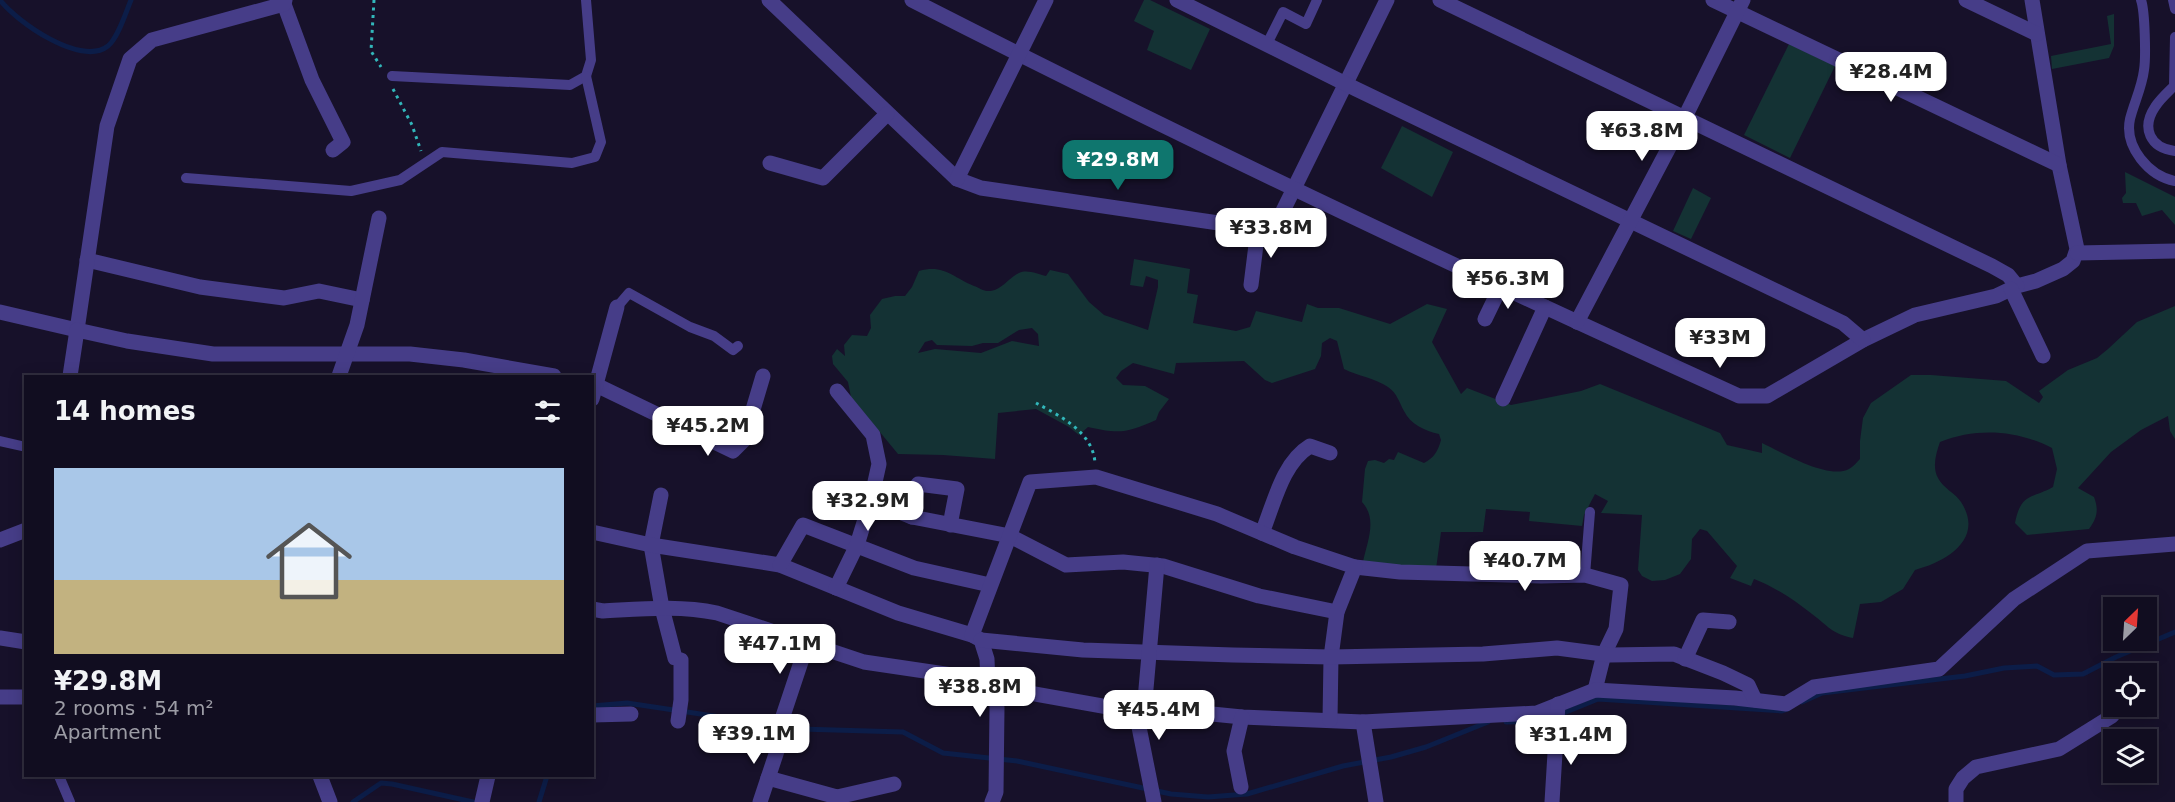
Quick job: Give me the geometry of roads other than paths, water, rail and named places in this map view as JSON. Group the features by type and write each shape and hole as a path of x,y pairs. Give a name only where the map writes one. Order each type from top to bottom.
{"street":[{"path":"769,0 957,179 981,188 1273,231 1387,0"},
{"path":"912,0 1293,187 1739,396 1767,396 1863,340 1915,315 1996,296 2063,269 2073,261 2077,253 2059,165 2032,0"},
{"path":"957,179 1046,0"},
{"path":"1177,0 1629,222 1844,323 1863,340"},
{"path":"1440,0 2008,275 2043,356"},
{"path":"1713,0 1740,6 2059,165"},
{"path":"1966,0 2037,34"},
{"path":"70,375 107,126 130,59 152,40 285,2 312,80 343,142 333,150"},
{"path":"1577,322 1684,119 1740,6"},
{"path":"770,163 823,178 887,114"},
{"path":"339,375 357,325 379,218"},
{"path":"1251,285 1258,229"},
{"path":"2077,253 2175,251"},
{"path":"87,260 200,287 284,298 319,291 362,300"},
{"path":"1485,319 1501,286"},
{"path":"617,307 594,389 733,451 744,440 763,376"},
{"path":"1503,399 1545,307"},
{"path":"0,312 127,341 213,354 410,354 464,360 549,375"},
{"path":"836,588 857,545 879,464 873,435 837,391"},
{"path":"1262,533 1287,470 1299,452 1310,446 1330,453"},
{"path":"992,802 996,792 996,697 988,684 987,659 977,637 990,585 1030,482 1096,477 1217,514 1295,547 1355,567 1412,572 1585,575 1621,585 1616,628 1604,654 1595,690"},
{"path":"912,517 918,484 957,489 950,525"},
{"path":"661,495 651,545 662,608 675,658 681,660 681,699 678,721"},
{"path":"871,500 912,517 1010,536 1066,565 1123,562 1157,565 1259,596 1337,612"},
{"path":"780,565 803,525 914,568 990,585"},
{"path":"0,540 24,531"},
{"path":"594,532 651,545 780,565 898,613 977,637 1083,650 1149,653 1332,657 1483,654 1557,648 1604,654 1674,654 1723,673 1748,686 1755,700"},
{"path":"594,609 603,611 662,608 717,612 864,662 972,678 1001,688 1140,711 1152,708 1242,717 1364,723 1537,712 1595,690 1786,704 1814,687 1939,669 2014,599 2087,551 2175,544"},
{"path":"1154,802 1140,711 1149,653 1157,565"},
{"path":"1330,720 1332,657 1337,612 1355,567"},
{"path":"1685,659 1703,620 1729,622"},
{"path":"0,638 24,642"},
{"path":"760,802 781,739 783,716 807,644"},
{"path":"0,697 24,697"},
{"path":"1552,802 1558,705"},
{"path":"594,715 631,714"},
{"path":"1241,787 1234,751 1242,717"},
{"path":"1956,802 1956,789 1963,778 1977,768 2059,749 2110,717"},
{"path":"1364,723 1376,802"},
{"path":"320,777 330,802"},
{"path":"483,797 488,777"},
{"path":"768,778 837,797 894,784"}],"lane":[{"path":"186,178 351,191 400,180 442,152 572,163 595,157 601,142 586,76 591,60 586,0"},
{"path":"1267,44 1283,12 1306,24 1317,0"},
{"path":"2141,0 2145,69 2129,122 2130,135 2145,166 2155,174 2175,181"},
{"path":"2173,0 2175,9"},
{"path":"2175,37 2174,86 2156,105 2150,117 2149,130 2152,141 2159,148 2175,151"},
{"path":"392,76 570,85 586,76"},
{"path":"617,307 629,293 690,327 714,336 733,350 738,346"},
{"path":"0,441 24,447"},
{"path":"1585,575 1590,513"},
{"path":"59,777 70,802"}],"waterway":[{"path":"0,0 35,30 50,39 82,51 96,51 112,42 131,0"},
{"path":"1802,702 1822,693 1965,676 2004,668 2037,666 2054,675 2083,674 2175,632"},
{"path":"1506,722 1544,721 1598,699 1782,711 1788,709"},
{"path":"594,706 627,703 800,729 903,732 943,753 1017,761 1171,794 1208,797 1247,794 1343,766 1391,757 1426,747 1488,722"},
{"path":"539,802 547,777"},
{"path":"353,802 381,783 473,802"}]}
